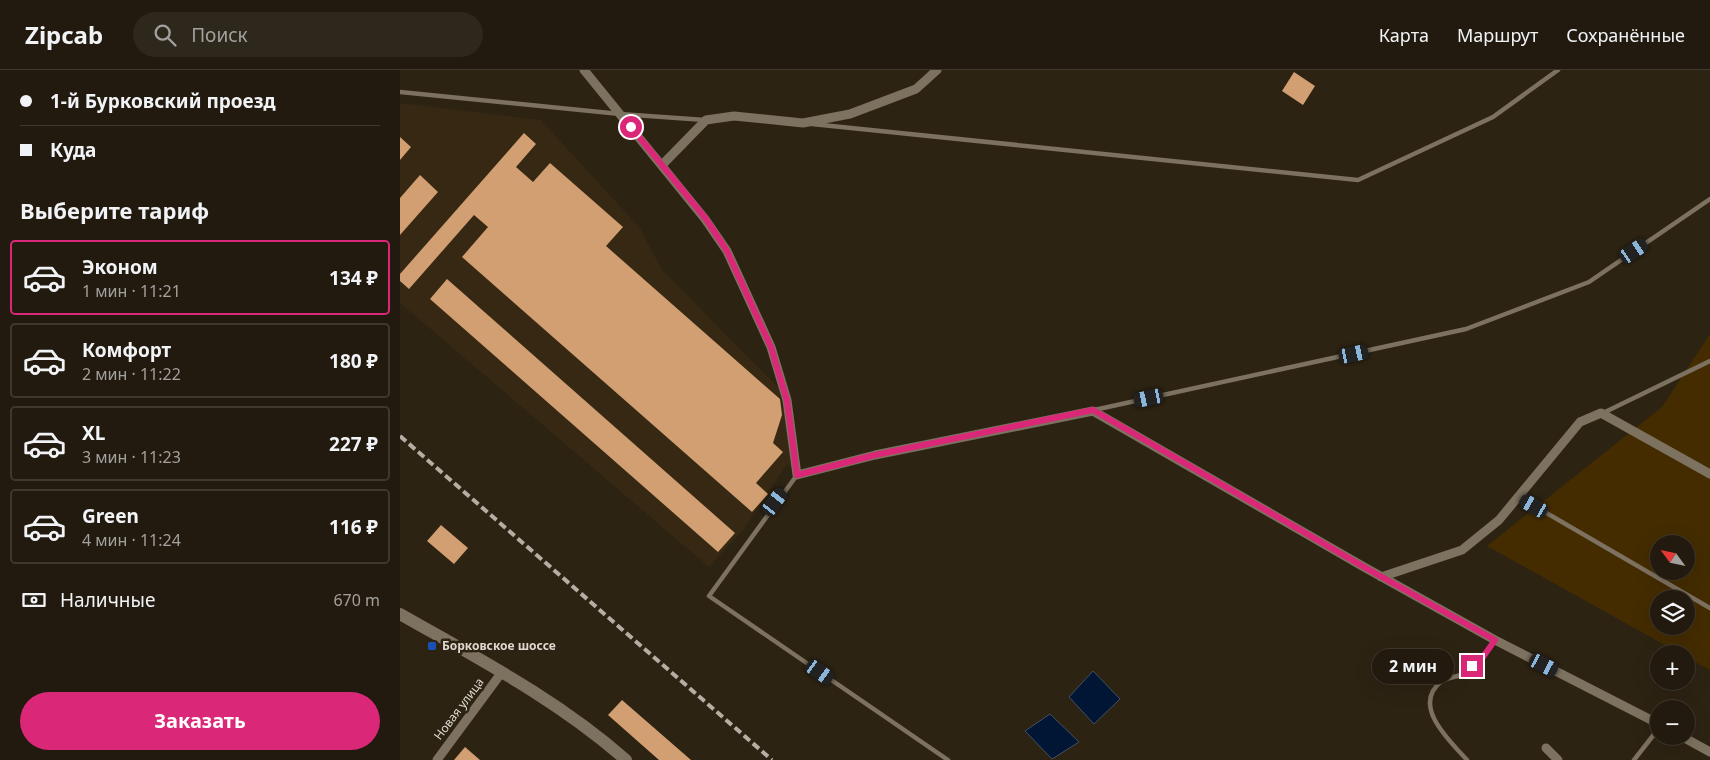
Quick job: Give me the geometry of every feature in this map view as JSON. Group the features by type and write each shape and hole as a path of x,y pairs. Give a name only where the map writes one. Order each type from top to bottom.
{"main road":[{"path":"400,614 542,695 576,719 626,760"}],"street":[{"path":"584,70 706,219 727,251 771,347 787,400 797,475 875,455 1093,410 1381,577 1495,640 1650,719"},
{"path":"662,165 706,120 734,116 803,123 850,114 916,89 938,70"},
{"path":"1381,577 1462,550 1499,520 1580,422 1601,413 1709,473"},
{"name":"Новая улица","path":"436,760 502,672"},
{"path":"1695,744 1710,752"},
{"path":"1546,748 1558,760"}],"lane":[{"path":"803,123 1358,180 1493,117 1558,70"},
{"path":"400,92 620,114 706,120"},
{"path":"1093,410 1466,329 1589,282 1710,199"},
{"path":"1601,413 1710,361"},
{"path":"797,475 754,530 709,596 948,760"},
{"path":"1518,497 1710,608"},
{"path":"1467,760 1443,734 1429,709 1431,695 1442,680 1460,675 1483,657 1495,640"},
{"path":"1634,760 1650,740"}],"shaded area":[{"path":"400,103 541,120 640,228 662,270 785,394 797,475 787,464 744,529 709,567 400,303"},
{"path":"1710,334 1710,670 1695,662 1695,645 1665,645 1487,546 1662,407"}],"water":[{"path":"1093,671 1120,699 1094,724 1069,697"},
{"path":"1050,714 1079,742 1052,759 1025,731"}],"building":[{"path":"1294,72 1315,86 1303,105 1282,91"},
{"path":"524,133 536,144 516,167 533,182 550,163 623,227 606,246 780,399 782,415 773,443 783,452 756,483 768,494 752,512 462,257 488,227 474,215 409,289 400,281 400,274"},
{"path":"400,137 411,147 400,160"},
{"path":"420,175 438,192 400,235 400,198"},
{"path":"447,279 735,533 718,552 430,299"},
{"path":"441,525 468,548 454,564 427,541"},
{"path":"622,700 691,760 659,760 608,715"},
{"path":"465,747 480,760 454,760"}],"railway":[{"path":"400,436 772,760"}],"place":[{"name":"Борковское шоссе","path":"432,646"}],"route":[{"path":"631,127 706,219 727,251 771,347 787,400 797,475 875,455 1093,410 1364,567 1495,640 1483,657 1472,666"}]}
